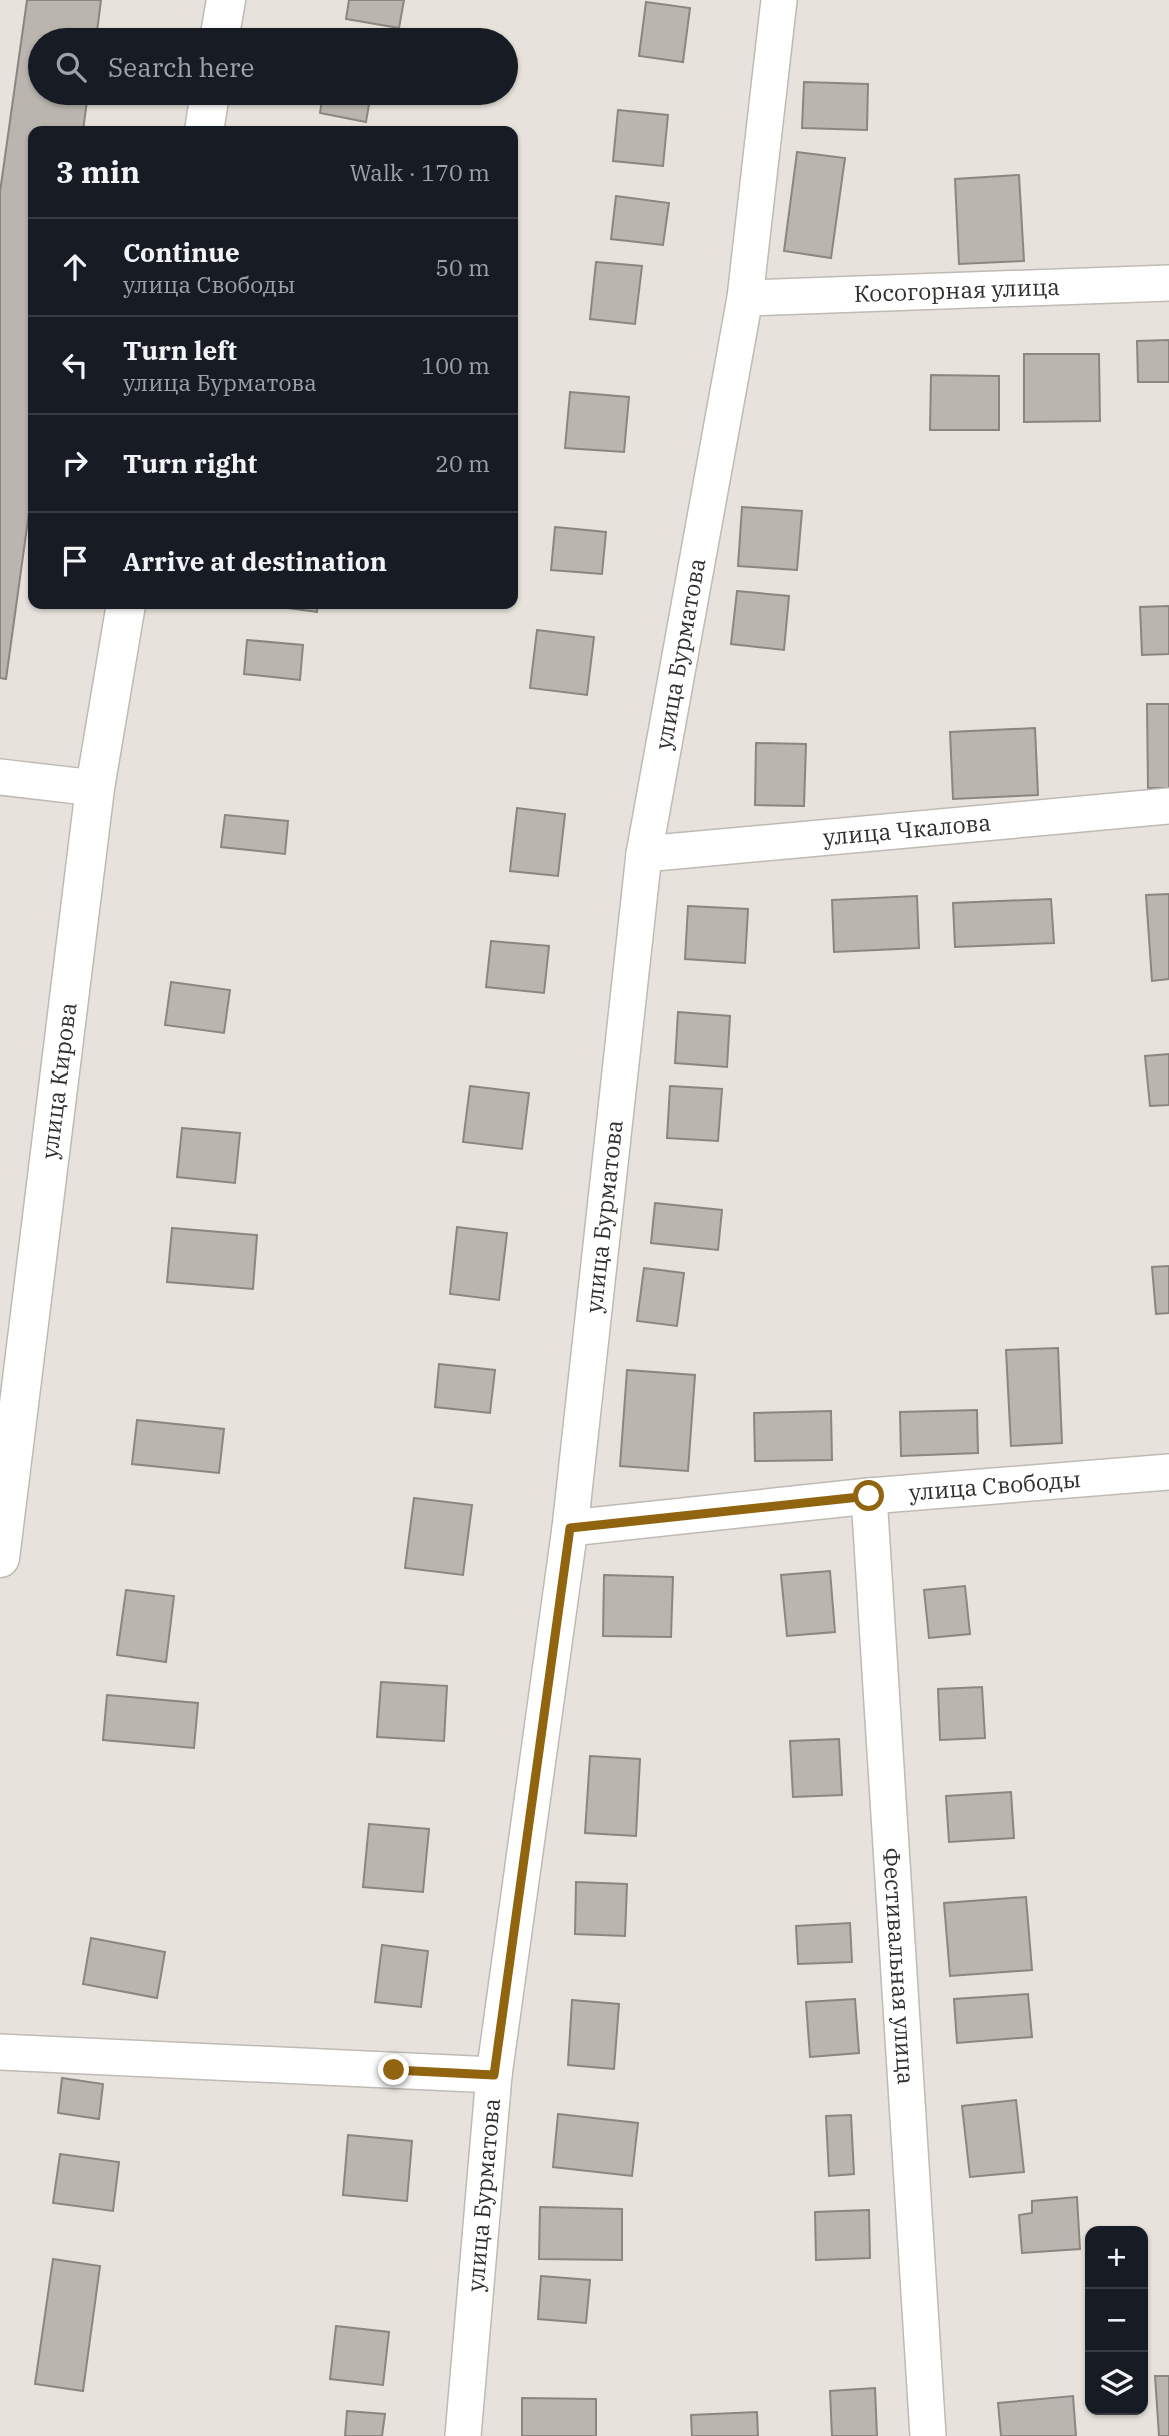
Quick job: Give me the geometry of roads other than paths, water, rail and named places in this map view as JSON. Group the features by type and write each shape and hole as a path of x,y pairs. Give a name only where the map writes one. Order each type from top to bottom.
{"main road":[{"path":"221,28 226,0"},
{"path":"205,126 209,105"},
{"name":"улица Кирова","path":"0,1558 96,788 125,609"}],"street":[{"name":"улица Бурматова","path":"463,2436 494,2075 570,1528 644,854 745,298 779,0"},
{"name":"Косогорная улица","path":"745,298 1169,283"},
{"path":"0,777 96,788"},
{"name":"улица Чкалова","path":"644,854 1169,806"},
{"name":"улица Свободы","path":"570,1528 869,1496 1169,1472"},
{"name":"Фестивальная улица","path":"869,1496 928,2436"},
{"path":"0,2052 494,2075"}]}
